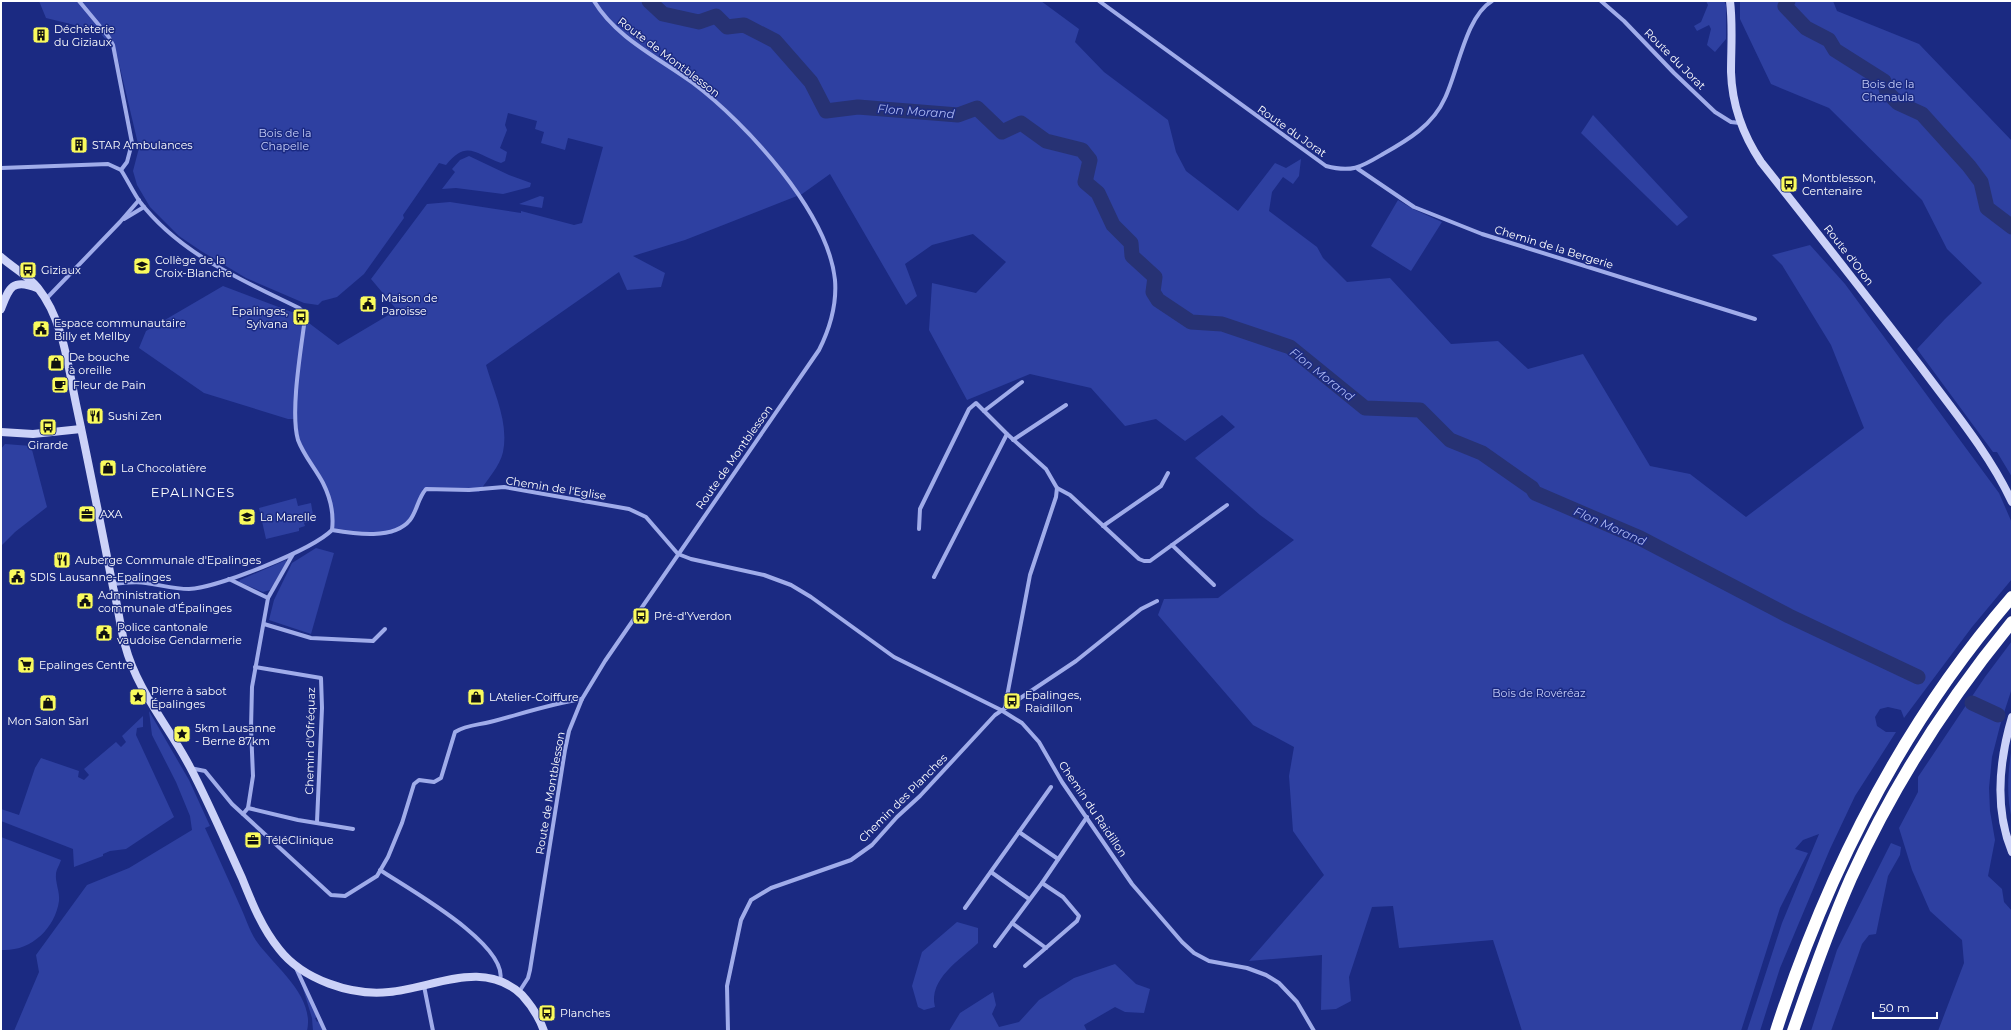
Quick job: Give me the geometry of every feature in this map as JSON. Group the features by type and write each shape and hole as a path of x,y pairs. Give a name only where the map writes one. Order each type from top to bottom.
{"highway":[{"path":"1776,1031 1802,957 1826,897 1866,812 1902,749 1946,682 2012,597"},
{"path":"1793,1031 1838,909 1878,823 1938,722 1966,682 2012,622"}],"street":[{"path":"78,1 108,36 113,45 132,143 127,162 122,170"},
{"name":"Route de Montblesson","path":"518,992 528,978 530,970 565,750 569,731 582,699 605,661 819,350 828,332 833,316 835,281 826,242 782,171 736,121 694,84 616,30 602,15 594,1"},
{"name":"Route du Jorat","path":"1099,1 1326,166 1341,170 1358,169 1405,142 1427,124 1445,100 1457,69 1468,32 1487,3 1492,1"},
{"name":"Route du Jorat","path":"1600,1 1624,21 1674,73 1715,112 1731,122 1740,123"},
{"name":"Route d'Oron","path":"1730,1 1731,74 1740,123 1751,147 1761,162 1832,250 1976,441 2012,502"},
{"path":"1,168 108,164 122,170 144,207 178,242 207,261 299,308 303,312 305,318 295,422 298,440 307,459 323,483 332,510 332,530 327,536 293,554 229,579 189,589 170,588 133,582 113,584"},
{"name":"Chemin de la Bergerie","path":"1358,169 1414,207 1482,234 1755,319"},
{"path":"45,300 122,220 139,200"},
{"path":"122,220 144,207"},
{"path":"1,257 29,278 40,290 63,345 123,638 132,666 151,705 190,768 268,933 281,951 295,964 323,981 343,989 369,992 387,992 424,986 453,978 473,976 492,978 518,992 536,1012 544,1030"},
{"path":"1,309 8,291 15,285 23,284 40,290"},
{"path":"984,411 1022,382"},
{"path":"919,529 920,509 969,409 976,403 1013,440 1046,469 1057,488 1070,495 1139,559 1150,561 1227,505"},
{"path":"1013,440 1066,404"},
{"path":"1,432 33,434 81,429"},
{"path":"934,577 1007,434"},
{"path":"1103,526 1161,486 1168,473"},
{"name":"Chemin de l'Eglise","path":"332,530 388,534 401,528 410,520 422,494 426,489 470,490 504,487 629,509 646,517 678,554"},
{"path":"1003,709 1030,575 1056,497 1057,488"},
{"path":"1172,545 1214,585"},
{"path":"243,814 248,808 253,776 251,728 255,667 268,598 293,554"},
{"name":"Chemin du Raidillon","path":"678,554 691,559 764,575 791,585 894,657 1003,709 1022,723 1033,734 1062,782 1137,890 1188,948 1209,961 1247,968 1266,975 1279,983 1297,1002 1314,1031"},
{"path":"229,579 268,598"},
{"path":"1003,709 1076,661 1141,609 1157,601"},
{"path":"264,624 311,638 359,642 372,641 385,629"},
{"name":"Chemin d'Ofréquaz","path":"255,667 321,678 322,707 317,822"},
{"path":"190,768 206,771 232,804 331,895 345,896 377,876 402,823 414,784 419,780 434,782 441,778 455,732 462,728 491,722 551,705 582,699"},
{"name":"Chemin des Planches","path":"728,1031 727,986 741,920 751,900 771,888 851,860 872,845 897,817 926,790 990,720 1003,709"},
{"path":"2012,716 2002,758 2000,792 2005,830 2012,852"},
{"path":"964,908 1051,787"},
{"path":"248,808 298,820 353,828"},
{"path":"995,946 1042,883 1087,817"},
{"path":"1019,832 1058,859"},
{"path":"380,870 458,921 476,936 500,967 500,981"},
{"path":"991,872 1029,899"},
{"path":"1025,966 1077,921 1079,916 1063,897 1042,883"},
{"path":"1012,923 1046,948"},
{"path":"295,964 298,975 324,1031"},
{"path":"424,986 433,1031"}],"green space":[{"name":"Bois de Rovéréaz","path":"39,1 1041,1 1079,29 1075,42 1104,72 1168,120 1176,152 1186,171 1238,211 1275,163 1286,168 1301,159 1299,176 1293,184 1283,177 1272,192 1269,211 1317,247 1323,258 1347,282 1390,278 1451,344 1498,341 1528,369 1583,354 1650,466 1690,474 1746,517 1864,428 1831,345 1782,265 1772,255 1810,245 1845,284 1999,493 2012,523 2012,579 1972,627 1904,718 1901,710 1888,707 1880,709 1875,717 1877,726 1886,732 1896,732 1855,796 1830,849 1780,968 1760,1031 1747,1031 1782,923 1819,834 1803,840 1795,849 1808,853 1780,908 1741,1031 1522,1031 1493,940 1399,948 1393,906 1372,907 1349,977 1351,1001 1336,1009 1321,1010 1322,955 1249,961 1324,875 1293,831 1289,776 1294,747 1253,725 1158,615 1164,599 1218,598 1294,540 1260,515 1195,458 1235,427 1222,415 1185,441 1156,419 1125,426 1091,388 1030,374 967,400 929,330 932,283 976,293 1006,262 973,234 932,245 905,264 917,296 906,305 830,174 802,194 685,240 633,256 665,273 661,287 627,290 619,272 486,365 500,408 504,430 504,441 503,452 499,462 479,492 423,489 408,521 392,534 332,531 331,505 323,479 300,446 296,419 288,419 204,393 139,348 146,331 223,286 297,314 338,345 397,310 371,279 427,204 450,202 521,213 521,211 574,225 582,223 603,147 568,138 565,150 541,143 544,132 535,129 537,121 508,113 505,125 507,130 500,148 507,152 505,161 501,163 478,153 466,151 460,152 446,165 439,163 403,215 404,218 364,274 337,297 322,301 318,305 304,303 246,278 201,251 179,236 150,207 137,185 133,171 139,148 117,55 99,31 46,18"},
{"path":"1706,1 1724,1 1726,5 1726,39 1715,52 1707,45 1711,29 1709,25 1697,31 1694,26 1701,22 1708,5"},
{"name":"Bois de la Chenaula","path":"1740,1 1833,1 1837,11 1919,44 2012,141 2012,477 1997,452 1993,452 1917,349 1982,283 1947,249 1922,200 1829,108 1771,84 1740,19"},
{"path":"1593,115 1688,217 1677,226 1581,133"},
{"path":"469,156 509,175 531,183 530,187 503,194 456,188 442,189 455,172 452,169 460,160"},
{"path":"540,196 544,197 542,208 519,204"},
{"path":"1398,200 1413,209 1442,222 1411,271 1371,246"},
{"path":"5,444 31,446 47,507 15,532 1,546 1,449"},
{"path":"296,498 298,506 311,503 313,515 312,521 304,523 305,526 299,528 299,531 266,539 259,508"},
{"path":"316,548 334,553 311,634 269,620 274,600 292,563"},
{"path":"286,560 286,563 270,590 263,592 239,582 240,580"},
{"path":"2012,641 2012,688 1992,757 1989,788 1990,811 1995,840 1988,876 2002,889 2004,902 2012,911 2012,1031 1938,1031 1964,963 1962,940 1930,911 1912,870 1899,828 1918,792 1918,777 1985,677"},
{"path":"149,711 189,780 210,826 205,828 252,934 265,952 292,983 305,1006 308,1018 307,1031 14,1031 39,972 36,955 87,885 129,868 192,830 190,816 176,782 152,735"},
{"path":"143,716 143,727 137,728 136,735 174,817 126,849 110,851 103,854 103,856 74,867 73,849 1,821 1,809 19,815 35,768 41,758 79,771 78,777 84,780 89,775 84,769 116,742 121,747 126,742 122,736"},
{"path":"2012,746 2012,820 2008,783"},
{"path":"1,837 61,860 56,874 59,901 57,911 52,921 47,929 31,943 12,950 1,950"},
{"path":"1891,843 1901,847 1900,855 1888,876 1876,934 1869,935 1862,944 1831,1031 1811,1031 1837,950"},
{"path":"957,922 978,928 978,943 955,963 941,979 936,988 934,997 935,1007 924,1010 918,1007 912,986 922,952"},
{"path":"1115,964 1136,984 1150,989 1144,1013 1125,1012 1115,1007 1084,1025 1087,1031 949,1031 960,1013 993,992 996,1005 992,1014 999,1027 1019,1022 1039,1000 1074,978"},
{"path":"301,982 317,1017 315,1018 317,1022 319,1021 324,1031 313,1031 312,1018"}],"waterway":[{"name":"Flon Morand","path":"649,1 663,14 699,22 716,16 727,27 744,25 775,41 811,82 826,111 858,107 958,115 977,108 1002,132 1021,123 1046,141 1082,150 1090,160 1085,182 1098,193 1113,225 1131,243 1132,256 1155,277 1153,292 1158,300 1191,322 1222,324 1290,347 1365,408 1420,410 1450,440 1482,453 1532,488 1535,493 1640,538 1789,616 1918,677"},
{"path":"1788,1 1785,6 1806,28 1829,40 1835,50 1884,81 1887,92 1898,103 1922,114 1969,166 1981,182 1987,208 2012,227"},
{"name":"Flon Morand","path":"1972,703 1998,715"}],"place":[{"name":"Déchèterie du Giziaux","path":"41,35"},
{"name":"STAR Ambulances","path":"79,145"},
{"name":"Montblesson, Centenaire","path":"1789,184"},
{"name":"Collège de la Croix-Blanche","path":"142,266"},
{"name":"Giziaux","path":"28,270"},
{"name":"Maison de Paroisse","path":"368,304"},
{"name":"Epalinges, Sylvana","path":"301,317"},
{"name":"Espace communautaire Billy et Mellby","path":"41,329"},
{"name":"De bouche à oreille","path":"56,363"},
{"name":"Fleur de Pain","path":"60,385"},
{"name":"Sushi Zen","path":"95,416"},
{"name":"Girarde","path":"48,427"},
{"name":"La Chocolatière","path":"108,468"},
{"name":"AXA","path":"87,514"},
{"name":"La Marelle","path":"247,517"},
{"name":"Auberge Communale d'Epalinges","path":"62,560"},
{"name":"SDIS Lausanne-Epalinges","path":"17,577"},
{"name":"Administration communale d'Épalinges","path":"85,601"},
{"name":"Pré-d'Yverdon","path":"641,616"},
{"name":"Police cantonale vaudoise Gendarmerie","path":"104,633"},
{"name":"Epalinges Centre","path":"26,665"},
{"name":"Pierre à sabot Épalinges","path":"138,697"},
{"name":"LAtelier-Coiffure","path":"476,697"},
{"name":"Epalinges, Raidillon","path":"1012,701"},
{"name":"Mon Salon Sàrl","path":"48,703"},
{"name":"5km Lausanne - Berne 87km","path":"182,734"},
{"name":"TéléClinique","path":"253,840"},
{"name":"Planches","path":"547,1013"}],"district":[{"name":"EPALINGES","path":"193,492"}],"park label":[{"name":"Bois de la Chapelle","path":"285,139"}]}
